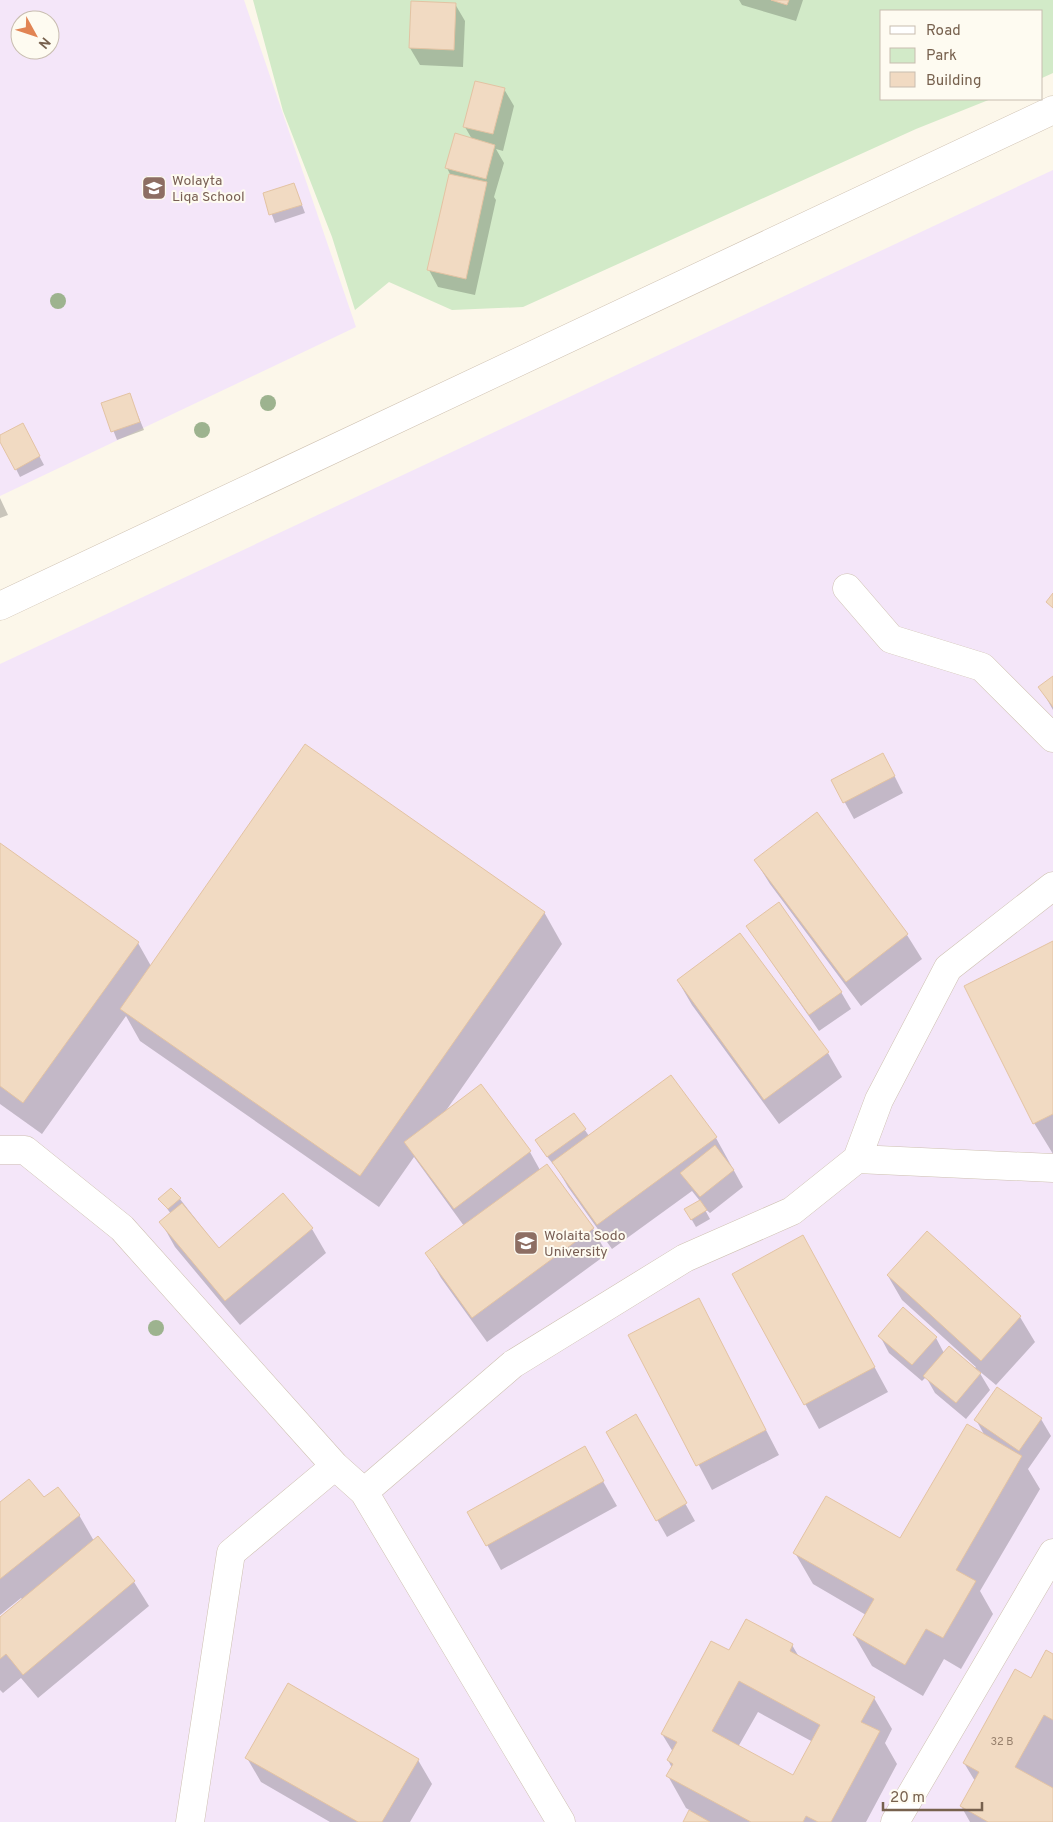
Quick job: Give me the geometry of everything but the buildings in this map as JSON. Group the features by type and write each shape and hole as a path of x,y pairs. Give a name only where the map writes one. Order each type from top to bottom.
{"street":[{"path":"0,606 1053,110"},
{"path":"847,588 891,640 982,667 1053,738"},
{"path":"364,1492 513,1364 685,1258 792,1211 857,1159 879,1100 948,968 1053,886"},
{"path":"0,1150 26,1150 122,1228 335,1466 364,1492 561,1822"},
{"path":"857,1159 1053,1168"},
{"path":"190,1822 231,1553 335,1466"},
{"path":"895,1822 1053,1553"}],"shaded area":[{"name":"Wolayta Liqa School","path":"0,0 244,0 356,327 0,496"},
{"name":"Wolaita Sodo University","path":"1053,170 1053,1822 0,1822 0,664"}],"green space":[{"path":"253,0 1053,0 1053,73 1043,78 1043,10 880,10 880,100 988,100 916,129 523,307 452,310 389,282 355,310 332,237 283,111"}],"place":[{"name":"Wolayta Liqa School","path":"154,188"},
{"name":"Wolaita Sodo University","path":"526,1243"}]}
